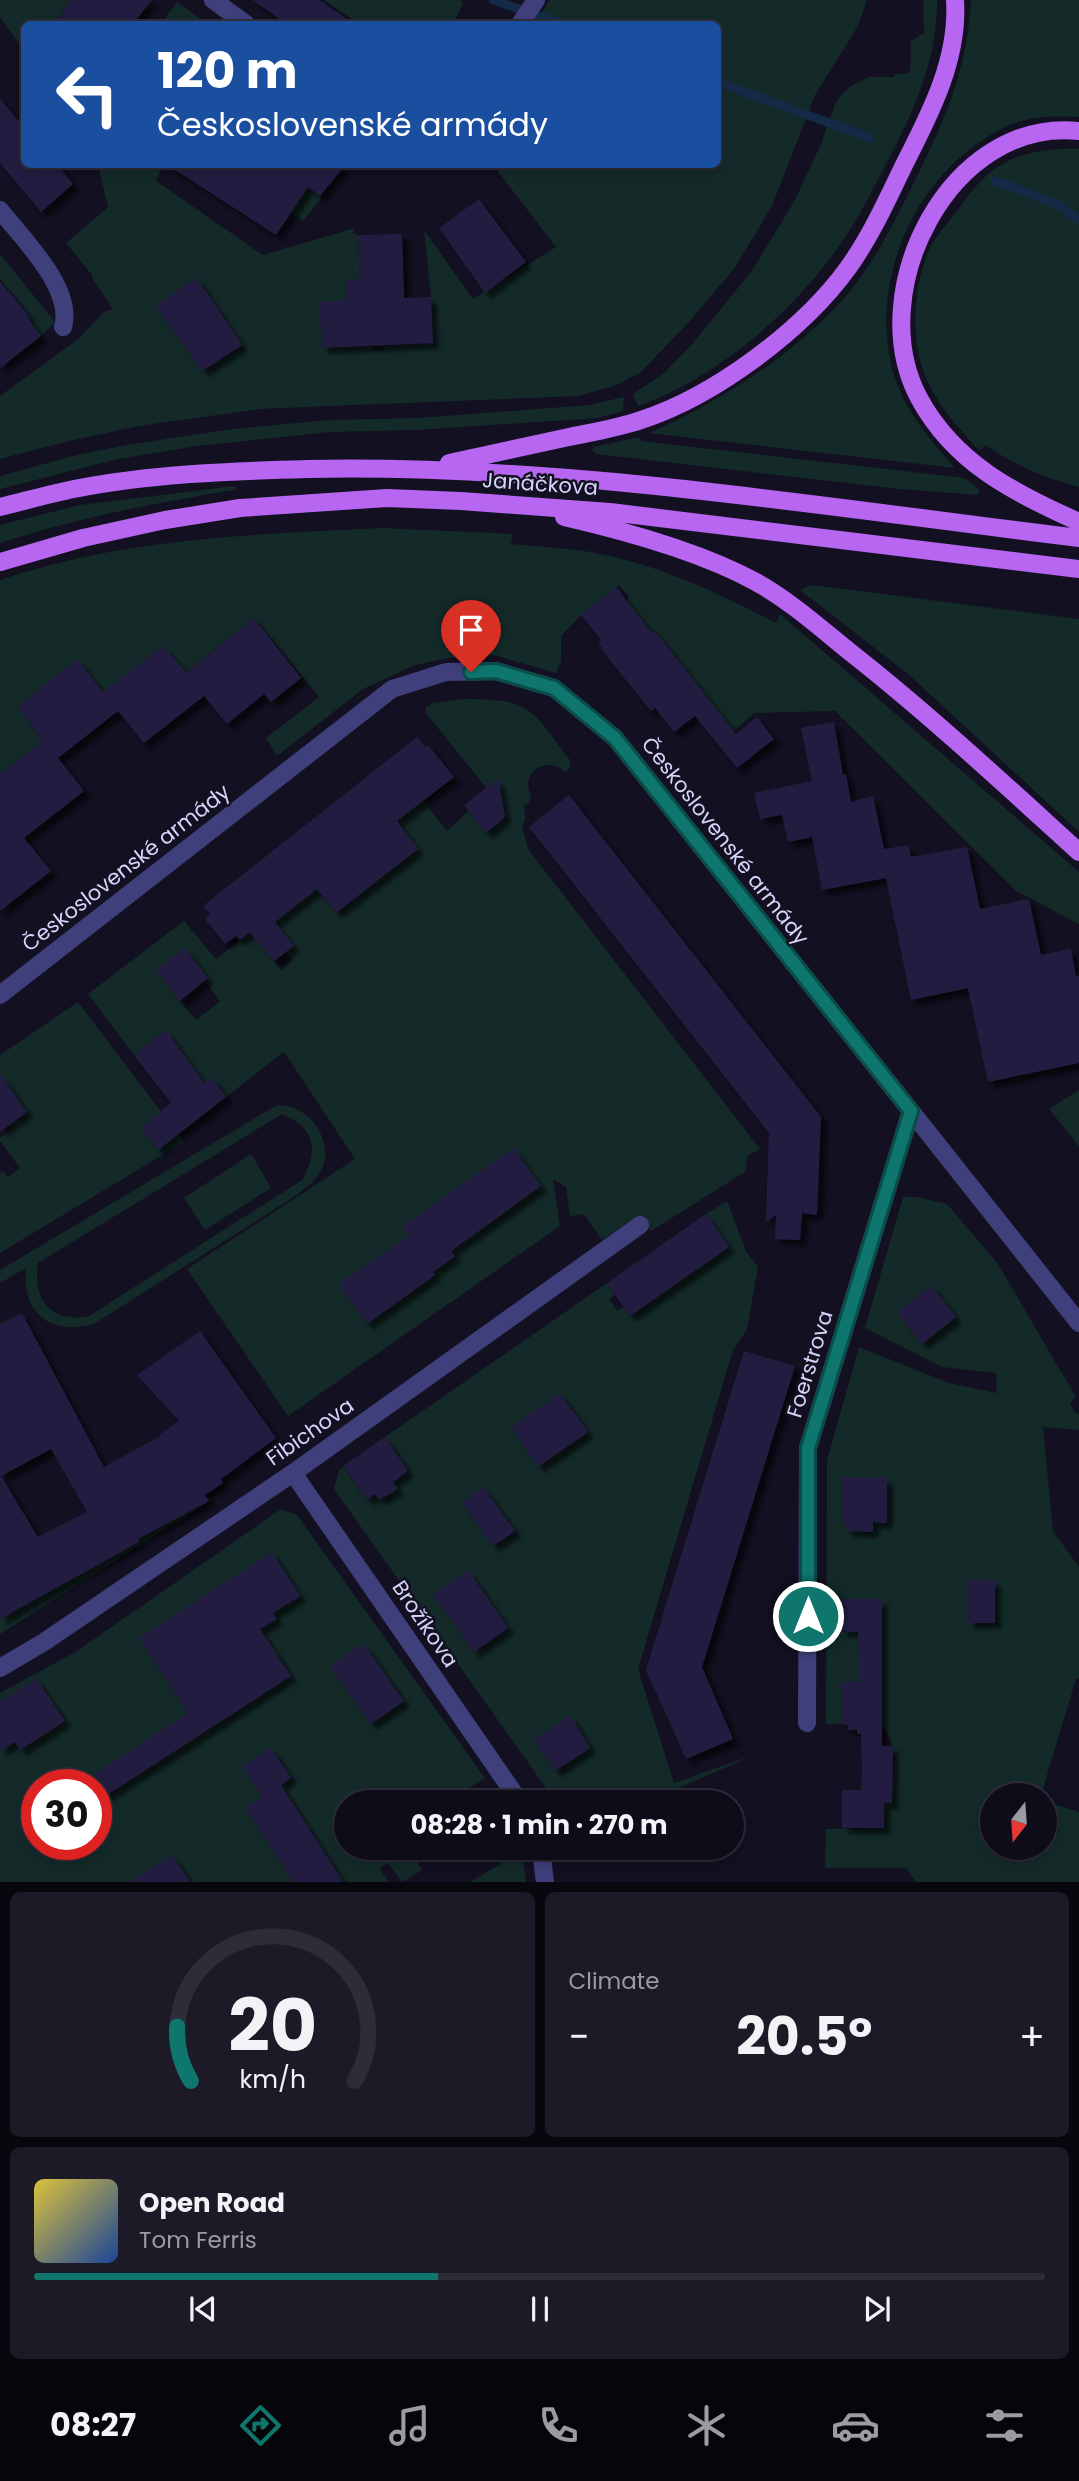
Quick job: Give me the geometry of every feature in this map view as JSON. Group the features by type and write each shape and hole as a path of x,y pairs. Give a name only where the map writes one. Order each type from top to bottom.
{"main road":[{"path":"425,468 621,426 659,414 729,376 800,321 848,268 871,232 909,157 947,66 955,29 955,0"},
{"path":"1079,131 1039,133 1021,139 988,156 954,185 939,203 918,240 909,264 900,311 905,365 919,397 940,430 993,480 1029,500 1079,522"},
{"name":"Janáčkova","path":"0,507 75,489 234,471 425,468 538,475 687,490 1079,538"},
{"name":"Janáčkova","path":"0,562 83,538 165,520 240,508 387,498 510,504 684,520 1079,569"},
{"path":"510,504 600,526 717,564 784,599 909,698 1079,852"}],"street":[{"path":"213,0 242,21"},
{"path":"0,210 58,285 65,310 63,327"},
{"name":"Československé armády","path":"0,995 392,689 446,672 496,671 554,688 615,738 1079,1323"},
{"name":"Foerstrova","path":"807,1723 808,1448 911,1111"},
{"name":"Fibichova","path":"0,1668 44,1642 293,1473 640,1225"},
{"name":"Brožíkova","path":"293,1473 512,1790"},
{"path":"542,1860 545,1882"}],"green space":[{"path":"0,0 72,0 55,21 21,21 21,43 0,17"},
{"path":"324,0 463,2 455,21 355,21"},
{"path":"550,0 867,0 858,26 815,95 772,206 734,269 641,372 617,385 578,396 259,409 139,426 0,459 0,396 77,340 104,312 113,309 93,276 66,243 108,207 99,168 162,168 156,181 263,255 355,228 352,233 358,235 360,279 346,280 347,300 322,348 372,346 372,351 384,351 383,346 433,343 424,230 473,299 556,247 495,168 721,168 721,21 536,21"},
{"path":"923,0 937,0 934,41 923,81 890,157 840,245 799,295 751,340 696,378 668,394 638,406 633,394 663,374 693,343 751,272 795,200 821,144 835,104 842,94 869,77 895,77 894,74 910,73 911,41 924,33"},
{"path":"971,0 1079,0 1079,117 1027,120 1010,125 979,143 951,166 928,193 910,224 896,257 888,292 886,328 895,379 908,407 925,433 955,468 649,433 724,395 792,348 833,310 860,278 894,223 941,126 956,86 966,44"},
{"path":"177,2 204,21 162,21"},
{"path":"1057,149 1079,149 1079,487 1030,470 986,445 979,450 951,419 928,383 923,370 916,329 916,300 921,272 931,246 982,180 1001,165 1022,155"},
{"path":"288,172 322,197 303,221 291,212"},
{"path":"0,254 55,322 41,336 28,319 30,316 0,279"},
{"path":"624,397 623,411 597,418 417,430 330,432 198,446 118,459 0,489 0,476 73,456 233,429 329,420 418,418 589,405"},
{"path":"639,437 641,441 965,478 980,490 977,495 899,489 596,454 592,450 594,447"},
{"path":"234,486 237,488 234,490 116,512 0,543 0,525 80,505"},
{"path":"383,528 513,534 511,544 575,550 620,558 688,581 776,623 780,614 1079,872 1079,924 1016,891 835,711 755,713 730,734 702,690 699,692 656,631 652,633 626,600 629,597 619,585 581,615 561,636 561,662 556,673 493,655 449,658 415,665 363,689 277,756 266,738 319,697 254,618 185,673 103,692 77,660 18,707 43,740 0,774 0,580 94,555 189,540"},
{"path":"812,585 1079,619 1079,832 908,674 800,590"},
{"path":"486,699 523,707 543,724 570,760 570,767 566,772 559,767 544,766 537,768 529,779 531,796 529,803 524,806 525,820 522,826 528,849 760,1149 748,1155 745,1172 651,1231 636,1217 602,1240 584,1214 570,1216 566,1187 553,1179 560,1226 288,1416 187,1269 355,1159 284,1052 226,1097 212,1077 203,1084 166,1030 134,1055 88,994 184,921 216,959 409,806 412,809 423,801 447,831 489,791 425,712 426,707 433,703","holes":["320,893 354,899 336,913","293,946 287,952 293,960 282,970 266,951","185,948 208,978 205,981 220,1001 196,1020 180,1001"]},
{"path":"78,1002 184,1142 0,1253 0,1173 3,1171 8,1177 20,1168 0,1138 11,1130 9,1125 27,1112 4,1080 0,1082 0,1055"},
{"path":"1079,1090 1079,1146 1049,1109"},
{"path":"277,1105 298,1110 315,1124 321,1134 325,1155 323,1166 305,1189 94,1324 64,1327 52,1323 34,1309 28,1297 26,1268 0,1283 0,1270","holes":["282,1114 293,1119 311,1141 311,1159 302,1180 89,1316 64,1316 47,1306 41,1298 38,1288 38,1263"]},
{"path":"251,1154 271,1188 205,1230 184,1198"},
{"path":"903,1197 917,1197 947,1204 998,1264 1076,1397 1070,1403 1075,1413 1079,1414 1079,1430 1043,1427 1053,1531 1079,1567 1079,1679 1076,1679 1045,1783 980,1783 980,1860 1057,1860 1057,1805 1079,1812 1079,1882 916,1882 906,1868 825,1868 826,1829 884,1828 884,1803 892,1803 893,1746 882,1724 882,1683 842,1682 842,1724 826,1724 827,1460 859,1347 949,1383 997,1393 996,1373 942,1367 865,1328","holes":["968,1580 995,1580 995,1623 968,1623"]},
{"path":"727,1201 746,1251 758,1267 747,1330 733,1350 638,1669 674,1783 756,1754 674,1790 547,1790 334,1489 339,1470 343,1467 367,1500 375,1494 380,1500 397,1489 393,1482 408,1471 385,1437 607,1283 615,1295 609,1299 617,1311 624,1307 630,1316 665,1292 642,1258 658,1250 728,1246 706,1214","holes":["462,1502 505,1518 514,1532 493,1545"]},
{"path":"229,1489 0,1634 0,1619"},
{"path":"281,1509 297,1515 485,1778 466,1790 334,1790 334,1860 416,1860 422,1870 402,1882 388,1863 380,1869 389,1882 0,1882 0,1693 77,1651"},
{"path":"507,1860 523,1860 526,1882 470,1882"}],"building":[{"path":"72,0 152,0 135,21 56,21"},
{"path":"253,0 319,0 350,21 282,21"},
{"path":"0,99 21,124 21,168 60,168 73,184 41,212 0,163"},
{"path":"172,168 343,168 320,196 308,187 276,235"},
{"path":"479,199 526,262 485,293 439,228"},
{"path":"402,234 404,298 431,297 433,343 322,348 319,302 347,300 346,280 360,279 358,235"},
{"path":"196,277 242,345 202,371 156,306"},
{"path":"0,281 30,317 28,319 41,336 0,368"},
{"path":"616,587 652,633 655,631 736,734 757,717 774,739 737,768 695,716 674,732 655,708 651,711 609,659 598,642 601,640 581,615"},
{"path":"254,618 301,678 271,702 264,694 227,724 204,696 144,743 118,711 58,758 84,791 24,838 51,871 0,911 0,774 43,740 18,707 77,659 103,692 163,645 186,673"},
{"path":"834,722 843,775 846,774 851,802 873,796 884,849 908,845 911,857 967,847 980,909 1029,899 1041,955 1071,949 1076,977 1079,976 1079,1063 988,1082 968,988 911,1000 886,878 822,890 812,837 788,842 782,815 760,819 754,793 812,781 801,728"},
{"path":"417,737 426,747 428,745 454,777 397,821 418,849 336,913 317,889 275,922 294,946 274,961 250,932 240,940 236,936 225,944 205,919 210,914 203,906"},
{"path":"498,778 505,817 486,833 464,805"},
{"path":"569,795 821,1117 817,1215 802,1213 800,1240 775,1239 776,1215 766,1222 769,1133 529,827"},
{"path":"185,948 208,978 180,1001 156,970"},
{"path":"166,1030 204,1083 212,1077 226,1097 158,1150 141,1128 171,1103 134,1055"},
{"path":"0,1074 27,1112 0,1132"},
{"path":"513,1148 541,1186 451,1251 455,1256 433,1272 435,1275 367,1324 339,1284 409,1235 402,1227"},
{"path":"706,1214 729,1247 630,1316 607,1283"},
{"path":"931,1285 956,1317 922,1344 897,1312"},
{"path":"22,1313 104,1467 160,1436 179,1421 137,1375 200,1331 276,1438 221,1479 223,1483 205,1495 209,1501 0,1619 0,1324","holes":["51,1449 87,1512 38,1537 1,1476"]},
{"path":"744,1351 795,1366 702,1667 733,1739 686,1759 646,1670"},
{"path":"560,1393 588,1432 538,1467 511,1427"},
{"path":"385,1437 408,1471 393,1482 398,1489 379,1500 375,1494 367,1500 343,1466"},
{"path":"842,1477 887,1478 887,1523 873,1522 873,1532 846,1531 846,1523 842,1523"},
{"path":"483,1487 515,1531 493,1546 462,1502"},
{"path":"272,1552 300,1596 273,1613 277,1619 260,1629 291,1676 112,1792 112,1769 102,1769 188,1713 139,1638"},
{"path":"468,1570 508,1628 474,1652 433,1594"},
{"path":"968,1580 995,1580 995,1623 968,1623"},
{"path":"841,1599 882,1599 882,1746 893,1746 892,1803 884,1803 884,1828 842,1828 842,1790 861,1790 862,1768 861,1734 857,1734 857,1730 848,1730 848,1725 842,1724 842,1682 860,1682 858,1632 841,1632"},
{"path":"363,1643 404,1701 371,1724 330,1667"},
{"path":"36,1678 65,1721 20,1750 15,1742 0,1751 0,1702"},
{"path":"570,1715 590,1748 555,1771 534,1739"},
{"path":"271,1748 291,1778 281,1785 343,1882 293,1882 245,1807 263,1797 242,1766"},
{"path":"172,1855 190,1882 129,1882"}],"waterway":[{"path":"493,0 554,21"},
{"path":"721,83 870,138"},
{"path":"996,181 1059,205 1079,220"}],"route":[{"path":"471,672 496,671 554,688 615,738 911,1111 808,1448 808,1616"}]}
